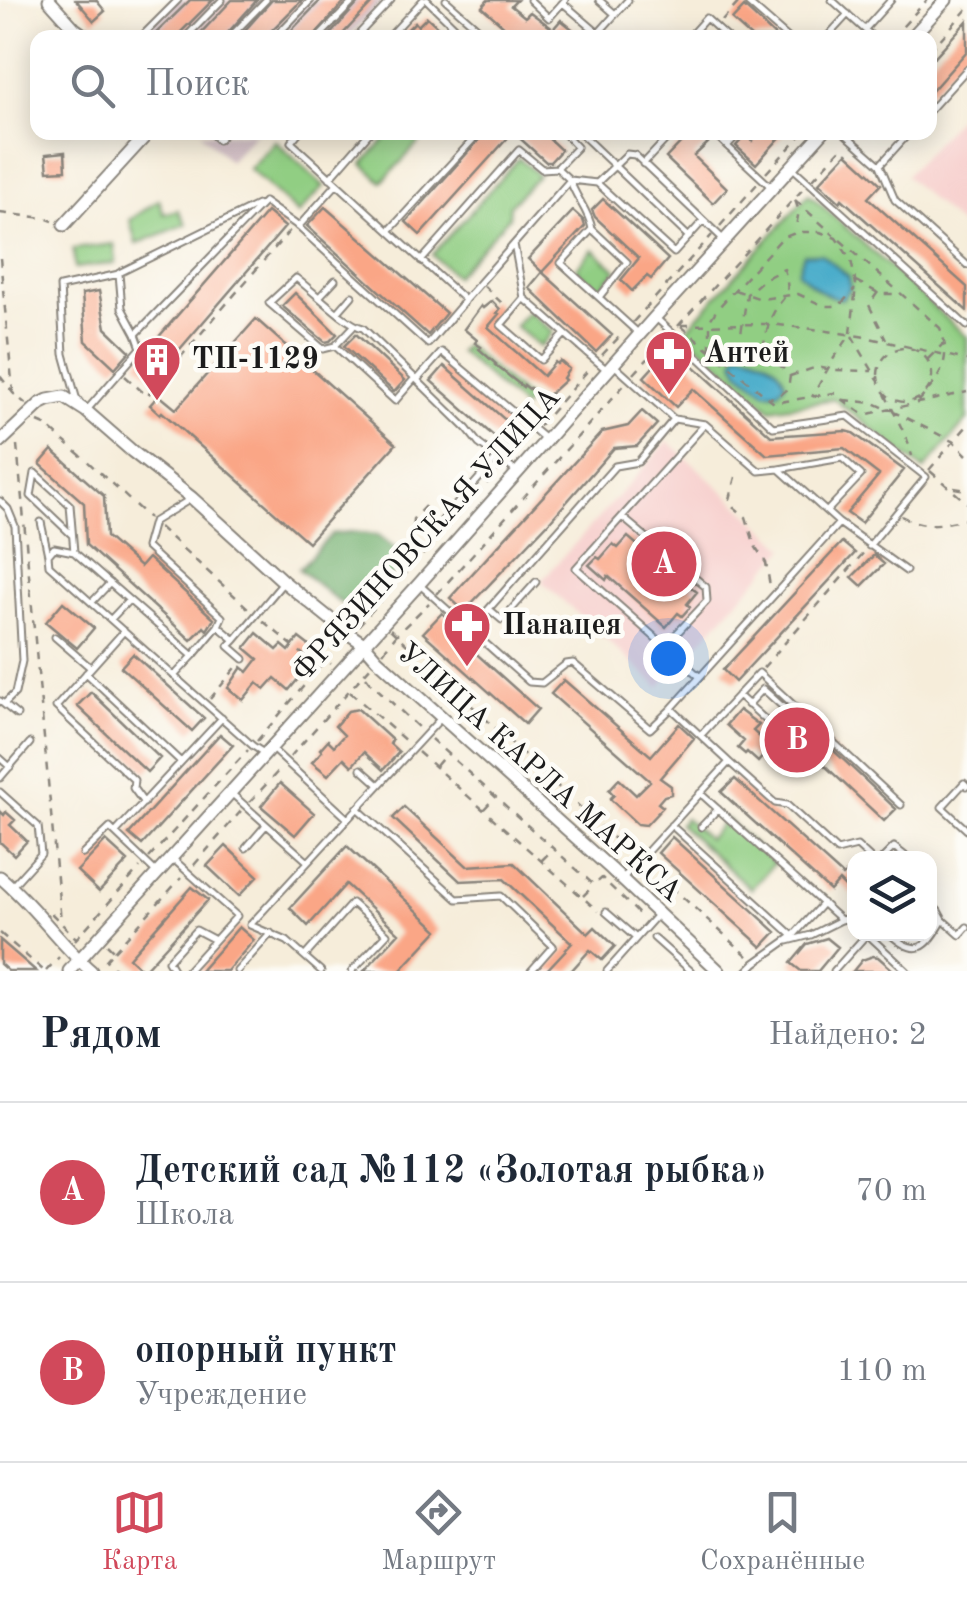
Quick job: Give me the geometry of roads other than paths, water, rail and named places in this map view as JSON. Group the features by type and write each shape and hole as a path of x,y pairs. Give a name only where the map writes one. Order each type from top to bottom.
{"street":[{"path":"49,0 76,30"},
{"path":"918,30 946,0"},
{"path":"64,226 142,140"},
{"name":"ФРЯЗИНОВСКАЯ УЛИЦА","path":"69,971 419,584 546,440 635,330 655,316 720,236 817,140"},
{"path":"1,439 48,400 64,397 86,411"},
{"name":"УЛИЦА КАРЛА МАРКСА","path":"86,411 192,498 284,582 364,644 622,880 653,919 719,971"},
{"path":"0,877 90,971"}],"lane":[{"path":"148,30 178,0"},
{"path":"193,30 222,0"},
{"path":"237,30 266,0"},
{"path":"282,30 311,0"},
{"path":"326,30 354,0"},
{"path":"363,30 391,0"},
{"path":"396,30 425,0 454,30"},
{"path":"446,0 481,30"},
{"path":"530,0 549,18 564,2 591,30"},
{"path":"599,0 615,14"},
{"path":"601,30 628,0"},
{"path":"832,0 865,29 891,0"},
{"path":"745,1 779,30"},
{"path":"833,30 848,14"},
{"path":"695,30 706,18 720,30"},
{"path":"937,102 967,68"},
{"path":"293,140 465,300"},
{"path":"330,178 363,140"},
{"path":"389,231 473,140"},
{"path":"421,261 520,150 542,169 557,168 577,147 570,140"},
{"path":"588,140 688,237"},
{"path":"643,164 666,140"},
{"path":"722,140 772,188"},
{"path":"728,146 733,140"},
{"path":"851,140 880,165 895,200 967,265"},
{"path":"880,165 903,140"},
{"path":"597,183 627,154 635,155 720,236"},
{"path":"792,167 967,326"},
{"path":"557,168 570,180 592,229 627,262 599,296"},
{"path":"570,180 597,183 674,253 703,221"},
{"path":"264,202 428,344 570,180"},
{"path":"296,226 337,184"},
{"path":"119,274 122,308 141,348 86,411 76,397 64,354 60,287 119,274 264,202"},
{"path":"136,334 264,202"},
{"path":"592,229 561,263 635,330"},
{"path":"514,244 524,298 605,365 630,379 674,419 705,424 758,471 842,458 861,474 827,511"},
{"path":"353,326 336,346 323,349 268,303 296,278 353,326 363,328 496,459 517,472"},
{"path":"320,296 335,280"},
{"path":"338,312 352,296"},
{"path":"524,298 501,325 541,360 565,334"},
{"path":"655,316 774,427 848,416 926,477 869,546"},
{"path":"336,346 395,401 442,352 546,440"},
{"path":"472,629 615,466 638,462 674,419"},
{"path":"700,677 576,568 705,424"},
{"path":"442,521 496,459"},
{"path":"779,469 838,523 906,571"},
{"path":"72,534 31,496 35,473 70,505 74,552"},
{"path":"174,676 222,617 146,547 153,522 192,498"},
{"path":"0,501 15,526 22,661 15,693 2,703 17,715"},
{"path":"622,517 706,587 707,601 665,646"},
{"path":"41,522 49,566 253,746 286,762 348,818"},
{"path":"419,584 529,682 548,680 573,663 646,728 654,727 838,523"},
{"path":"48,555 54,548 74,552 193,656"},
{"path":"244,659 229,646 284,582"},
{"path":"489,609 502,620 536,582"},
{"path":"92,602 110,583"},
{"path":"111,619 129,600"},
{"path":"218,626 235,640"},
{"path":"124,631 56,707 134,780 133,788 144,803"},
{"path":"55,637 182,762"},
{"path":"701,735 758,673 901,805"},
{"path":"738,695 748,705 780,733 794,717 763,689 748,705"},
{"path":"672,708 775,803 788,806 838,851 856,846 862,851"},
{"path":"115,834 222,718"},
{"path":"250,925 441,718"},
{"path":"0,778 30,743"},
{"path":"0,758 10,767"},
{"path":"622,880 729,762"},
{"path":"362,768 379,785"},
{"path":"967,786 964,783 942,807 967,830"},
{"path":"0,792 38,826 41,854 12,887"},
{"path":"700,793 840,920"},
{"path":"231,794 308,862"},
{"path":"358,808 456,899 501,896 553,946 531,971"},
{"path":"701,826 718,808"},
{"path":"246,848 266,825"},
{"path":"671,825 793,936"},
{"path":"83,854 110,828 158,874"},
{"path":"172,858 237,916 286,941 322,971"},
{"path":"304,956 352,903 387,934 352,971"},
{"path":"748,971 793,936 823,904"},
{"path":"937,909 960,935 967,927"},
{"path":"602,912 636,938"},
{"path":"187,971 237,916"},
{"path":"784,942 811,936 847,918"},
{"path":"607,971 653,919"},
{"path":"937,929 944,920"},
{"path":"174,971 168,960 196,930 215,940"},
{"path":"239,971 270,933"},
{"path":"834,971 867,934 907,971"},
{"path":"654,938 691,971"},
{"path":"898,941 905,947 922,947 927,941"}],"water":[{"path":"804,254 821,254 848,276 850,289 842,299 823,292 798,272"},
{"path":"740,352 768,361 785,383 778,391 766,392 739,371 734,360"}],"place":[{"name":"Антей","path":"669,396"},
{"name":"ТП-1129","path":"157,402"},
{"name":"Детский сад №112 «Золотая рыбка»","path":"664,564"},
{"name":"Панацея","path":"467,668"},
{"name":"опорный пункт","path":"797,740"}]}
